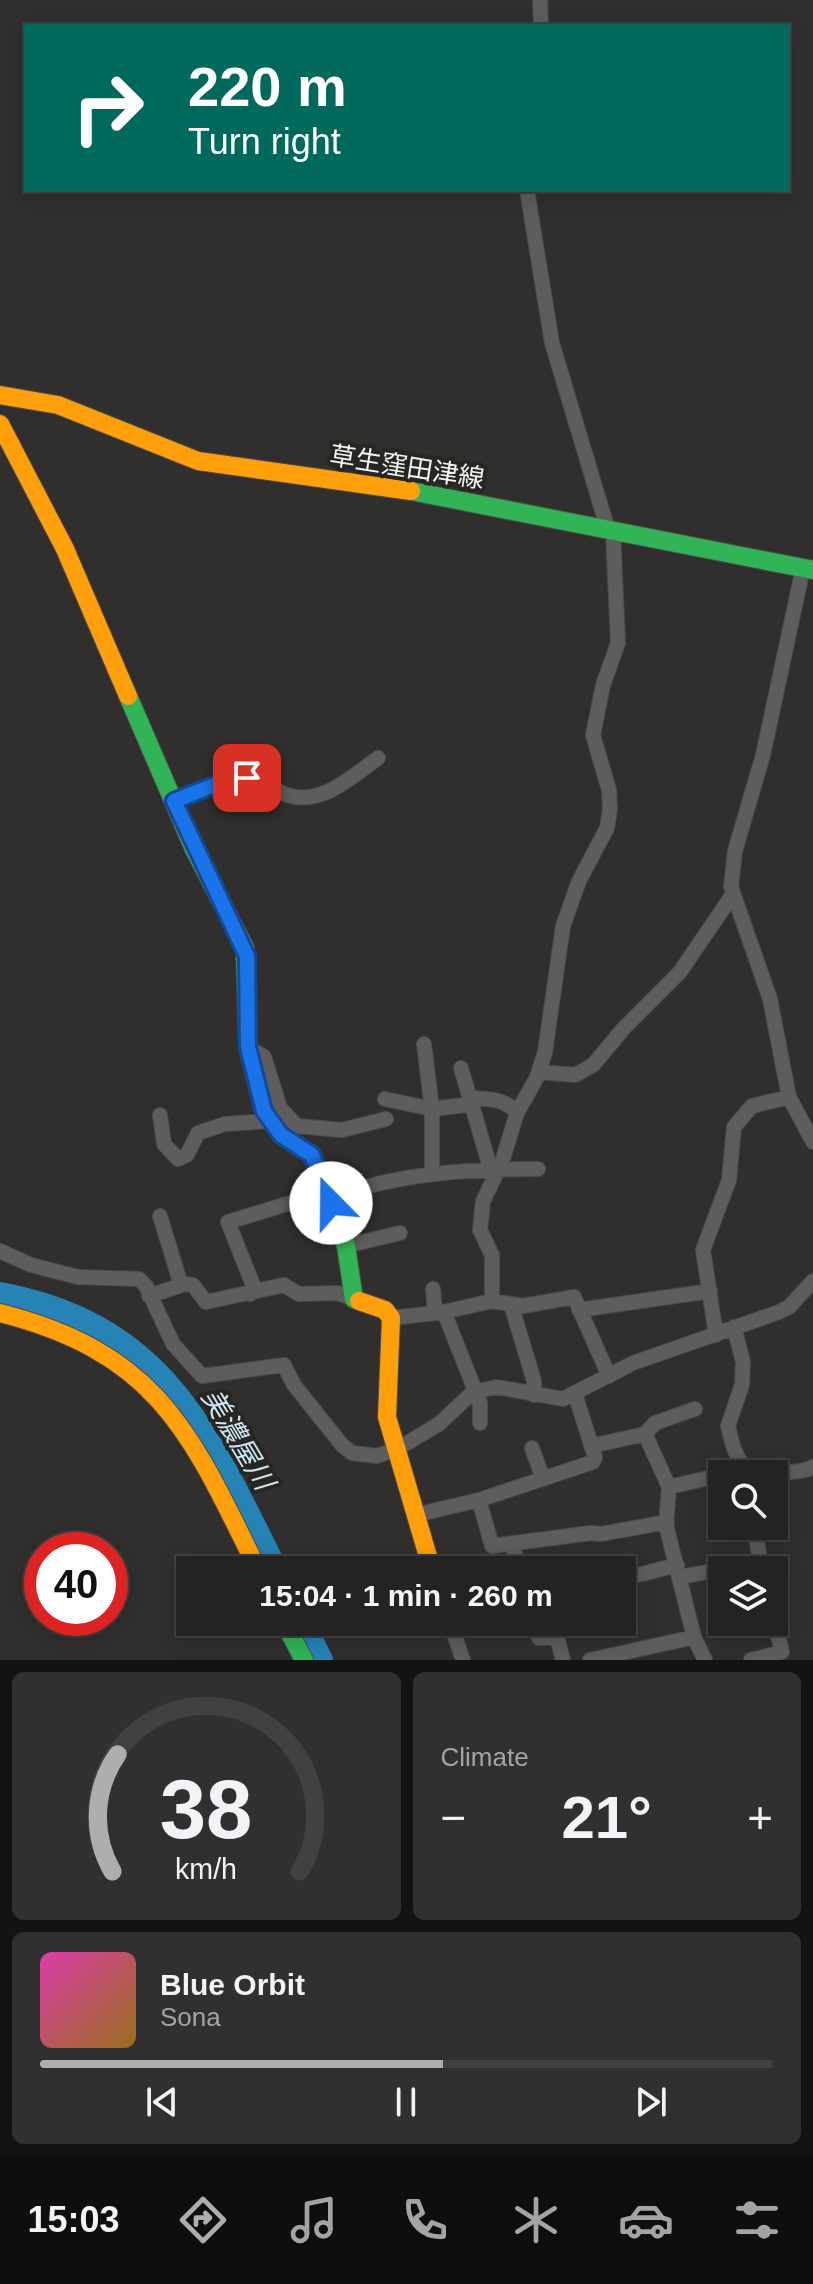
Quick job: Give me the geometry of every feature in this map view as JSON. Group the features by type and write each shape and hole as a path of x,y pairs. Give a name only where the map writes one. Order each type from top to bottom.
{"street":[{"path":"540,0 541,24"},
{"path":"492,1301 492,1255 482,1241 480,1216 494,1168 517,1113 539,1072 550,1035 563,926 579,881 607,828 609,790 593,735 603,685 618,643 611,531 552,343 527,192"},
{"name":"草生窪田津線","path":"0,395 58,405 198,461 276,474 364,482 808,569"},
{"path":"0,424 65,549 174,801 245,948 248,966 248,1047 269,1121 281,1135 312,1155 345,1246 354,1299"},
{"path":"808,569 763,755 735,851 733,894 770,999 789,1097 813,1142"},
{"path":"174,801 222,782 247,778 259,779 285,794 304,798 338,787 378,758"},
{"path":"539,1072 575,1075 593,1065 624,1028 673,981 733,894"},
{"path":"424,1044 432,1109 432,1174"},
{"path":"248,1047 264,1057 280,1108 297,1126 342,1130 386,1119"},
{"path":"461,1068 494,1168"},
{"path":"716,1335 703,1250 729,1180 734,1127 752,1106 789,1097"},
{"path":"385,1099 432,1109 472,1101 499,1100 509,1104 517,1113"},
{"path":"160,1115 164,1144 178,1159 187,1155 198,1133 225,1124 269,1121"},
{"path":"250,1294 253,1285 228,1222 371,1182 494,1168 538,1169"},
{"path":"160,1216 181,1285"},
{"path":"345,1246 400,1233"},
{"path":"0,1251 31,1265 78,1277 139,1279 173,1344 202,1376 284,1365 294,1385 346,1449 367,1456 397,1449 439,1424 473,1392 497,1387 563,1399 633,1363 789,1307 813,1281"},
{"path":"149,1296 181,1285 193,1285 206,1302 284,1285 299,1294 338,1293 385,1310 391,1318 386,1405 428,1556"},
{"path":"433,1289 480,1403 480,1423"},
{"path":"579,1310 710,1291"},
{"path":"391,1318 492,1301 523,1306 574,1297 609,1376"},
{"path":"511,1304 534,1381 534,1395"},
{"path":"0,1313 45,1326 108,1357 160,1401 195,1446 251,1556"},
{"path":"734,1327 743,1362 742,1385 728,1426 740,1460"},
{"path":"415,1515 479,1500 593,1462 575,1394"},
{"path":"591,1446 645,1434 655,1423 695,1409"},
{"path":"645,1434 669,1487 667,1522 694,1637 705,1660"},
{"path":"532,1448 543,1479"},
{"path":"788,1472 813,1467"},
{"path":"669,1487 708,1478"},
{"path":"479,1500 492,1546 601,1534 667,1522"},
{"path":"513,1543 515,1556"},
{"path":"636,1577 708,1569"},
{"path":"291,1636 304,1660"},
{"path":"455,1636 463,1660"},
{"path":"538,1636 557,1637 563,1660"},
{"path":"751,1660 782,1652 778,1636"},
{"path":"590,1660 694,1637"}],"waterway":[{"name":"美濃屋川","path":"0,1294 57,1309 104,1331 142,1359 175,1393 203,1432 269,1556"},
{"name":"美濃屋川","path":"309,1636 321,1660"}],"traffic: fast":[{"path":"411,491 813,570"},
{"path":"128,696 194,849 245,948 248,1047 264,1111 281,1135 312,1155 346,1246 354,1299 359,1301"},
{"path":"291,1636 304,1660"}],"traffic: slow":[{"path":"0,395 58,405 198,461 411,491"},
{"path":"0,424 65,549 128,696"},
{"path":"359,1301 385,1310 391,1318 387,1417 428,1556"},
{"path":"0,1313 54,1330 98,1351 134,1376 164,1406 189,1440 251,1556"}],"route":[{"path":"247,778 222,782 174,801 194,849 245,948 248,966 248,1047 264,1111 281,1135 312,1155 331,1203"}]}
